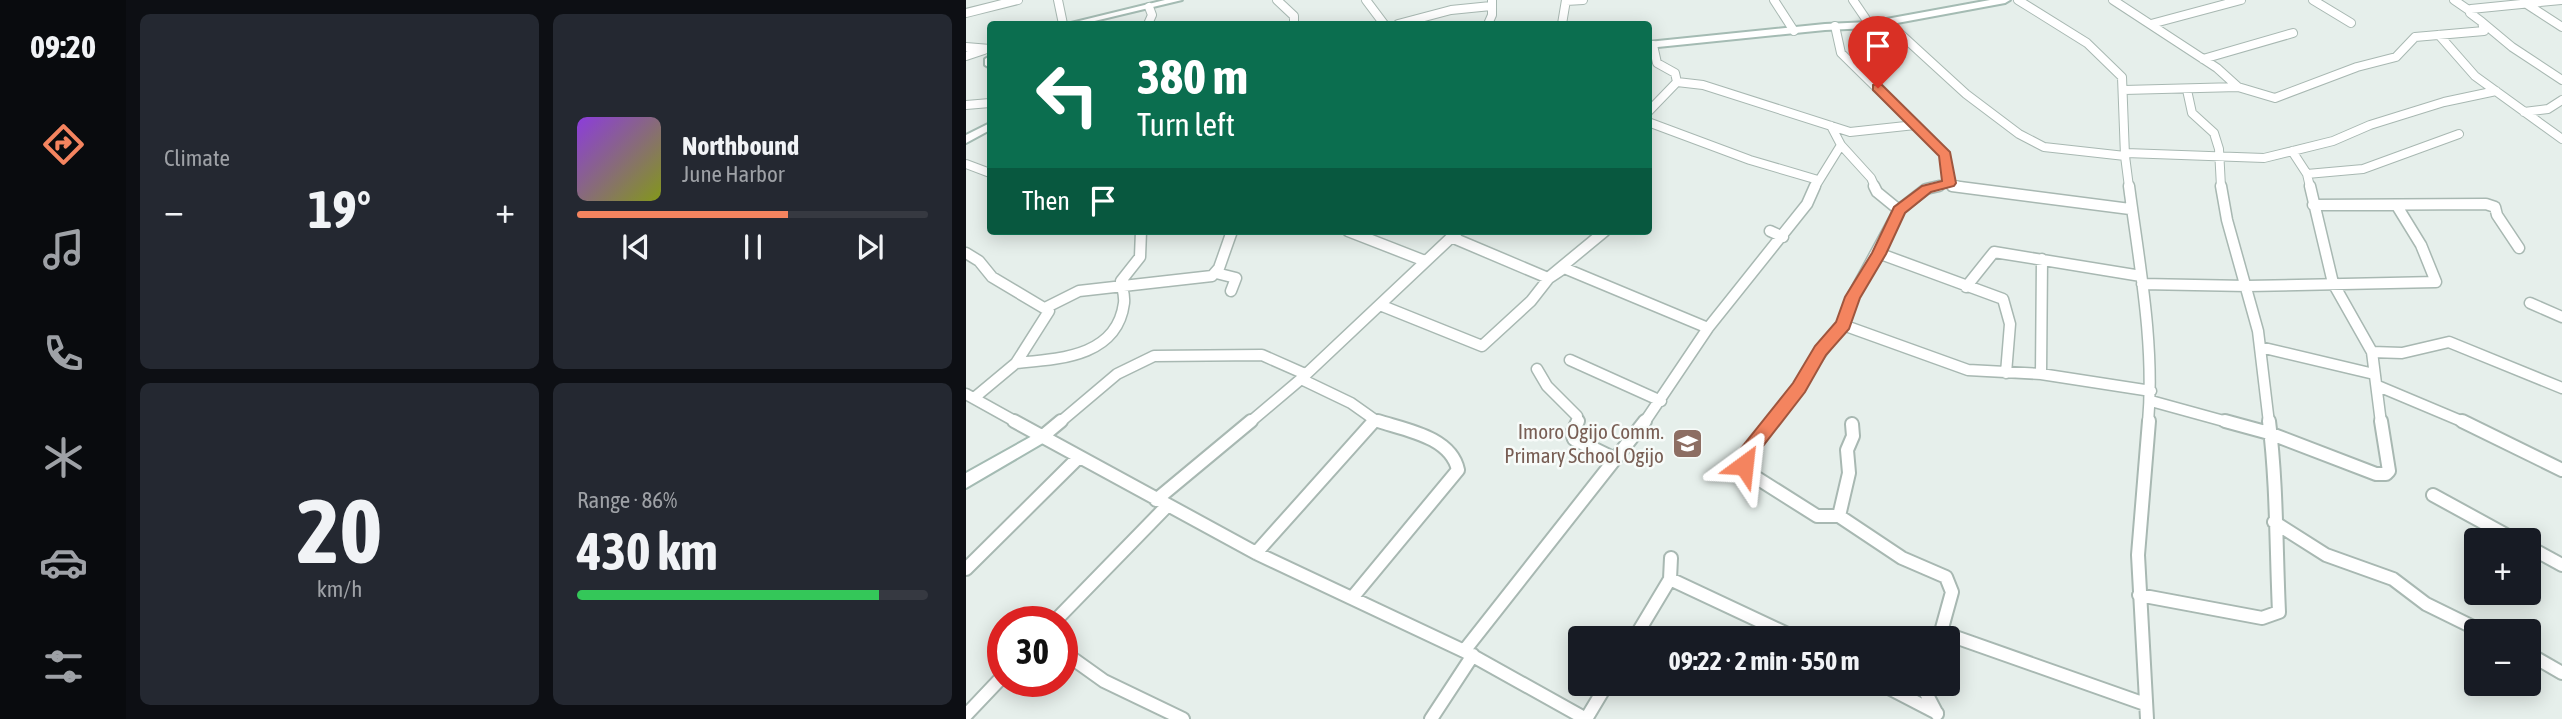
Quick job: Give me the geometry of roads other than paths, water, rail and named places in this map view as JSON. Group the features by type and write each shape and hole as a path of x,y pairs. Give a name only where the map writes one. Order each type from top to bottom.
{"street":[{"path":"966,13 1018,0"},
{"path":"1058,0 1062,21"},
{"path":"1086,21 1177,0"},
{"path":"1277,0 1294,16 1294,21"},
{"path":"1366,0 1382,21"},
{"path":"1563,21 1566,1 1583,0"},
{"path":"1774,0 1794,31"},
{"path":"1853,0 1870,25"},
{"path":"1652,45 1835,26 1870,25 2005,0"},
{"path":"2018,0 2094,48 2122,77 2125,155 2130,209 2142,280 2151,396 2138,555 2147,719"},
{"path":"2113,0 2203,59 2238,87"},
{"path":"2151,24 2241,0"},
{"path":"2313,0 2351,23"},
{"path":"2454,0 2502,36 2512,47 2562,80"},
{"path":"2470,11 2561,0"},
{"path":"1409,21 1492,3 1489,21"},
{"path":"2525,3 2562,27"},
{"path":"1149,7 1152,15 1149,21"},
{"path":"2124,90 2238,87 2274,99 2357,67 2396,57 2415,37 2484,31 2482,22"},
{"path":"1884,23 1966,94 2019,134 2044,147 2125,155 2264,158 2339,139 2402,115 2496,91"},
{"path":"1835,26 1841,53 1945,155 1949,183"},
{"path":"2203,59 2293,33"},
{"path":"2439,35 2468,69 2562,139"},
{"path":"966,47 987,55"},
{"path":"1652,48 1657,63 1675,73 1678,82"},
{"path":"966,56 987,56"},
{"path":"1678,82 1703,85 1850,132 1915,125"},
{"path":"1652,108 1678,82"},
{"path":"2139,595 2262,618 2272,617 2279,612 2274,522 2276,475 2260,347 2247,286 2227,220 2220,158 2214,133 2192,113 2187,90"},
{"path":"2524,111 2548,109 2562,100"},
{"path":"966,105 987,103"},
{"path":"1652,123 1751,160 1818,180"},
{"path":"1831,126 1840,142 1871,178 1877,192 1899,210"},
{"path":"966,140 987,128"},
{"path":"1431,719 1468,653 1661,401 1707,328 1783,237 1807,204 1840,142 1850,132"},
{"path":"2307,174 2363,169 2459,134"},
{"path":"1843,325 1968,370 2041,374 2151,396 2269,433 2376,474 2386,474 2389,471 2381,433 2372,352 2333,283 2307,174 2292,151"},
{"path":"966,164 987,172"},
{"path":"1942,626 1952,587 1945,575 1903,558 1839,516 1817,516 1749,473 1744,465 1744,457 1799,388 1820,351 1843,325 1852,297 1878,254 1899,210 1926,189 1949,183 1958,188 2130,209"},
{"path":"2313,205 2486,204 2495,207 2497,215 2519,248"},
{"path":"1966,287 1994,252 2142,280 2247,286 2436,282 2421,245 2397,206"},
{"path":"1770,231 1783,237"},
{"path":"1016,363 1065,358 1090,350 1108,340 1125,301 1121,286 1123,277 1140,257 1141,235"},
{"path":"1216,273 1230,235"},
{"path":"1358,235 1425,261"},
{"path":"1068,606 1161,503 1303,376 1454,235"},
{"path":"1457,235 1548,278 1600,235"},
{"path":"966,253 979,261 992,277 1004,286 1047,307"},
{"path":"1878,254 2003,299 2010,324 2006,373"},
{"path":"2041,374 2042,260"},
{"path":"1380,305 1482,346 1531,301 1549,278 1564,268 1596,279 1707,328"},
{"path":"1047,307 1079,291 1206,278 1216,273 1236,278 1231,291"},
{"path":"2530,303 2562,317"},
{"path":"1047,307 1049,311 1016,363 970,396 1255,553 1468,653 1586,719 1600,696"},
{"path":"2372,352 2402,353 2449,342 2562,388"},
{"path":"2260,347 2376,380 2562,470"},
{"path":"966,481 1043,436 1117,374 1154,356 1262,355 1351,403 1376,420 1422,439 1435,441 1453,454 1458,470 1352,598"},
{"path":"1570,360 1661,401"},
{"path":"1537,369 1547,386 1577,416 1578,421 1572,433 1574,439 1615,459"},
{"path":"1255,553 1376,420"},
{"path":"1839,516 1849,473 1847,450 1853,436 1852,424"},
{"path":"966,569 1079,457"},
{"path":"2433,495 2493,528"},
{"path":"2274,522 2326,555 2393,579 2426,604 2464,623"},
{"path":"2541,554 2562,565"},
{"path":"1642,626 1670,579 1671,558"},
{"path":"1670,579 1770,626"},
{"path":"1960,642 2145,704"},
{"path":"2541,661 2562,673"},
{"path":"1078,662 1104,681 1183,719"},
{"path":"966,715 987,693"},
{"path":"1903,696 1939,716"},
{"path":"1928,696 1939,716"}],"place":[{"name":"Imoro Ogijo Comm. Primary School Ogijo","path":"1687,444"}]}
